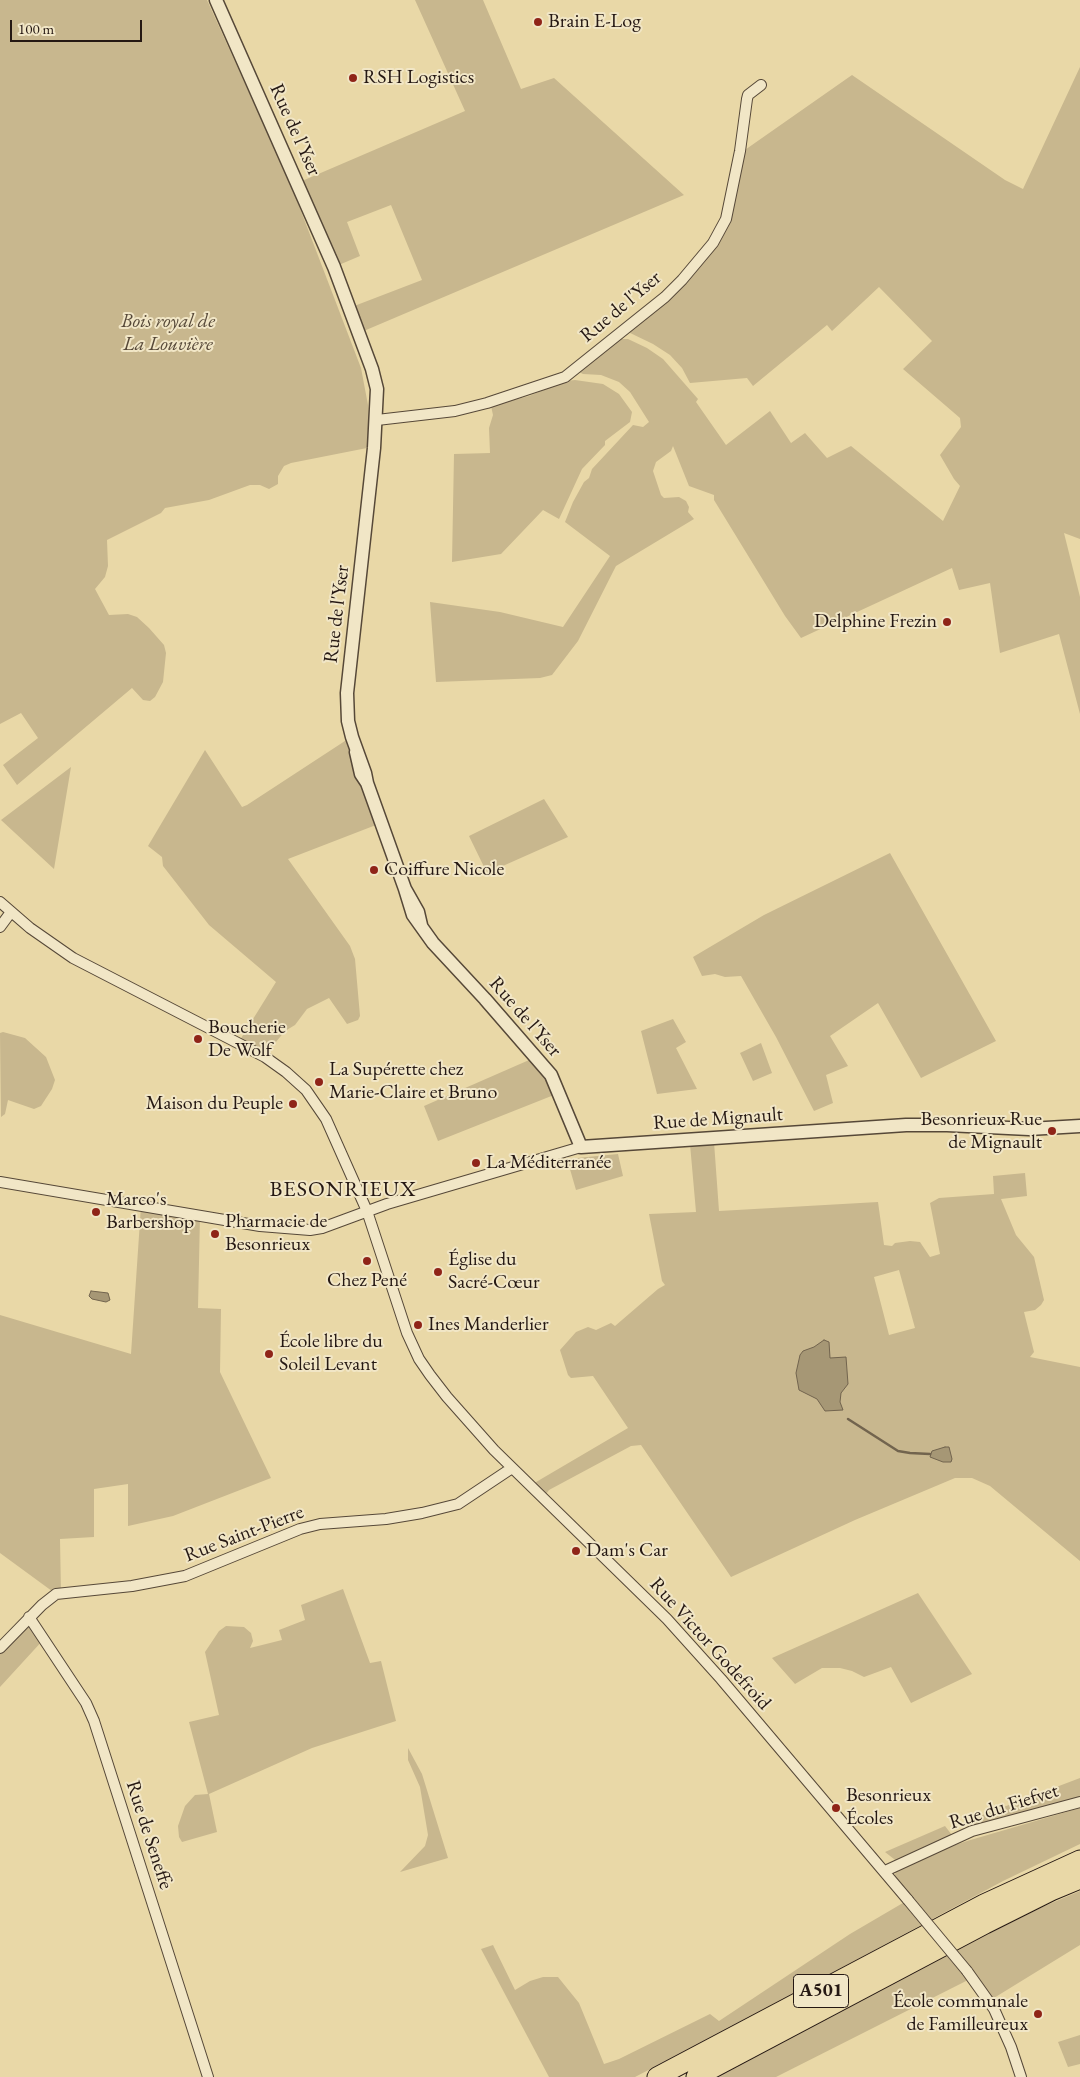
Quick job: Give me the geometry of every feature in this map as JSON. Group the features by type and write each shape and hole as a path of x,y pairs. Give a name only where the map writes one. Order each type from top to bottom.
{"highway":[{"name":"A501","path":"657,2077 984,1904 1080,1860"},
{"name":"A501","path":"696,2077 985,1924 1051,1891 1080,1880"}],"street":[{"name":"Rue de l'Yser","path":"216,0 334,267 372,369 377,389 377,420 347,692 348,721 361,774 367,783 406,890 418,912 421,925 440,951 485,999 550,1075 581,1147"},
{"name":"Rue de l'Yser","path":"377,420 455,411 487,403 565,377 665,297 682,280 713,242 726,219 740,151 748,95 761,85"},
{"name":"Rue Victor Godefroid","path":"0,902 46,940 73,958 265,1057 292,1077 311,1096 326,1119 367,1211 398,1309 419,1359 447,1397 512,1468 576,1528 667,1619 722,1678 885,1871 967,1971 996,2014 1011,2047 1021,2077"},
{"path":"0,927 11,912"},
{"name":"Rue de Mignault","path":"0,1182 290,1230 322,1228 367,1211 581,1147 906,1125 1029,1129 1080,1126"},
{"name":"Rue Saint-Pierre","path":"0,1648 42,1605 56,1594 132,1586 185,1576 305,1528 320,1524 386,1519 458,1504 512,1468"},
{"name":"Rue de Seneffe","path":"29,1618 86,1703 94,1721 208,2077"},
{"name":"Rue du Fiefvet","path":"885,1871 972,1831 1080,1802"}],"green space":[{"name":"Bois royal de La Louvière","path":"0,0 207,0 291,185 361,368 368,405 369,423 367,448 291,463 284,466 278,476 278,484 269,489 260,485 250,485 209,500 165,508 161,513 107,540 108,566 105,577 95,589 109,615 128,614 137,617 164,645 166,653 163,682 155,697 150,701 143,700 132,688 17,785 3,765 38,738 21,713 0,724"},
{"path":"415,0 483,0 521,89 554,78 684,195 359,333 349,308 422,280 391,205 347,222 360,256 334,267 302,181 465,111"},
{"path":"1080,67 1080,539 1064,533 1080,597 1080,714 1059,634 1000,653 990,583 959,590 952,568 801,638 785,616 714,500 714,495 689,486 673,446 671,451 656,462 653,471 661,495 664,498 679,497 686,501 689,507 688,512 694,519 616,566 578,641 552,675 540,678 436,682 430,602 500,612 563,627 610,556 565,522 573,502 584,482 589,478 592,469 633,425 643,427 649,422 630,392 619,382 601,375 583,374 577,371 616,339 628,339 647,348 663,359 698,399 696,402 726,445 770,411 791,443 805,433 827,458 851,446 943,521 960,486 940,455 961,427 960,418 903,369 932,341 879,287 832,331 827,325 753,386 747,378 690,383 682,368 670,355 653,344 626,331 717,244 742,152 852,75 1005,180 1023,189"},
{"path":"575,380 603,384 619,394 632,412 630,422 605,441 605,445 582,469 559,519 543,510 501,554 452,562 454,454 490,453 489,428 493,415 491,406 529,396 566,381"},
{"path":"348,739 376,825 288,859 350,946 355,959 360,1016 358,1020 347,1024 329,998 307,1009 295,1025 285,1031 266,1054 240,1040 276,982 209,925 163,866 162,857 148,846 205,750 242,807"},
{"path":"71,767 54,869 1,820"},
{"path":"544,799 568,837 487,873 469,836"},
{"path":"890,853 996,1041 921,1078 878,1003 830,1036 848,1066 826,1075 833,1103 814,1111 776,1037 741,976 725,977 715,974 702,976 693,957 764,915"},
{"path":"673,1019 686,1042 676,1048 697,1089 657,1094 641,1031"},
{"path":"3,1032 25,1038 46,1057 55,1080 52,1089 41,1106 34,1109 8,1100 5,1114 1,1117 0,1033"},
{"path":"761,1043 772,1073 753,1081 740,1053"},
{"path":"536,1057 559,1093 438,1141 424,1106"},
{"path":"714,1142 719,1211 878,1202 884,1245 892,1246 895,1243 910,1241 920,1242 930,1257 940,1254 930,1203 939,1198 994,1194 993,1176 1025,1173 1027,1196 1001,1199 1016,1235 1034,1257 1044,1300 1035,1310 1024,1312 1034,1352 1030,1357 1080,1367 1080,1561 990,1486 972,1478 955,1478 855,1520 731,1577 641,1445 631,1446 549,1490 544,1497 531,1485 628,1428 593,1376 571,1378 568,1375 560,1350 576,1332 588,1327 596,1330 611,1323 615,1326 665,1285 662,1281 649,1214 696,1212 690,1144","holes":["899,1270 915,1328 889,1335 874,1277"]},
{"path":"618,1154 623,1176 576,1190 567,1159"},
{"path":"141,1206 200,1216 198,1308 221,1309 220,1372 271,1478 173,1516 128,1526 128,1484 94,1489 94,1537 60,1539 61,1594 56,1594 0,1553 0,1315 131,1354"},
{"path":"343,1589 370,1663 381,1661 396,1721 312,1748 209,1794 217,1832 182,1842 179,1837 178,1826 185,1806 195,1795 208,1794 189,1722 219,1715 205,1652 219,1631 226,1626 244,1627 251,1633 253,1641 250,1648 282,1640 279,1630 305,1620 301,1605"},
{"path":"918,1593 972,1674 911,1703 891,1667 864,1677 840,1668 822,1668 795,1684 772,1658"},
{"path":"29,1617 44,1639 0,1687 0,1648"},
{"path":"408,1748 422,1774 448,1858 400,1872 425,1846 428,1835 420,1787 408,1760"},
{"path":"1080,1778 1080,1802 972,1831 972,1819"},
{"path":"1080,1808 1080,1844 1003,1881 635,2077 549,2077 481,1949 493,1945 515,1990 530,1981 543,1977 558,1977 579,2003 604,2064 619,2059 710,2014 719,2021 850,1934 908,1900 894,1877 899,1864 967,1841"},
{"path":"945,1826 955,1839 899,1863 885,1852"},
{"path":"1080,1891 1080,1945 989,2001 972,1978 776,2077 717,2077 952,1952 981,1933"},
{"path":"1080,2035 1080,2064 1068,2067 1058,2042"}],"shaded area":[{"path":"91,1291 108,1293 110,1300 106,1302 92,1299 89,1296"},
{"path":"824,1340 829,1342 830,1358 846,1357 848,1384 841,1393 840,1402 843,1410 825,1411 817,1399 799,1390 796,1373 800,1355 803,1351 814,1347"},
{"path":"949,1447 951,1462 943,1462 930,1457 932,1451"}],"waterway":[{"path":"848,1419 898,1451 930,1454"}],"place":[{"name":"Brain E-Log","path":"538,22"},
{"name":"RSH Logistics","path":"353,78"},
{"name":"Delphine Frezin","path":"947,622"},
{"name":"Coiffure Nicole","path":"374,870"},
{"name":"Boucherie De Wolf","path":"198,1039"},
{"name":"La Supérette chez Marie-Claire et Bruno","path":"319,1082"},
{"name":"Maison du Peuple","path":"293,1104"},
{"name":"Besonrieux Rue de Mignault","path":"1052,1131"},
{"name":"La Méditerranée","path":"476,1163"},
{"name":"Marco's Barbershop","path":"96,1212"},
{"name":"Pharmacie de Besonrieux","path":"215,1234"},
{"name":"Chez Pené","path":"367,1261"},
{"name":"Église du Sacré-Cœur","path":"438,1272"},
{"name":"Ines Manderlier","path":"418,1325"},
{"name":"École libre du Soleil Levant","path":"269,1354"},
{"name":"Dam's Car","path":"576,1551"},
{"name":"Besonrieux Écoles","path":"836,1808"},
{"name":"École communale de Familleureux","path":"1038,2014"}],"district":[{"name":"BESONRIEUX","path":"343,1190"}]}
